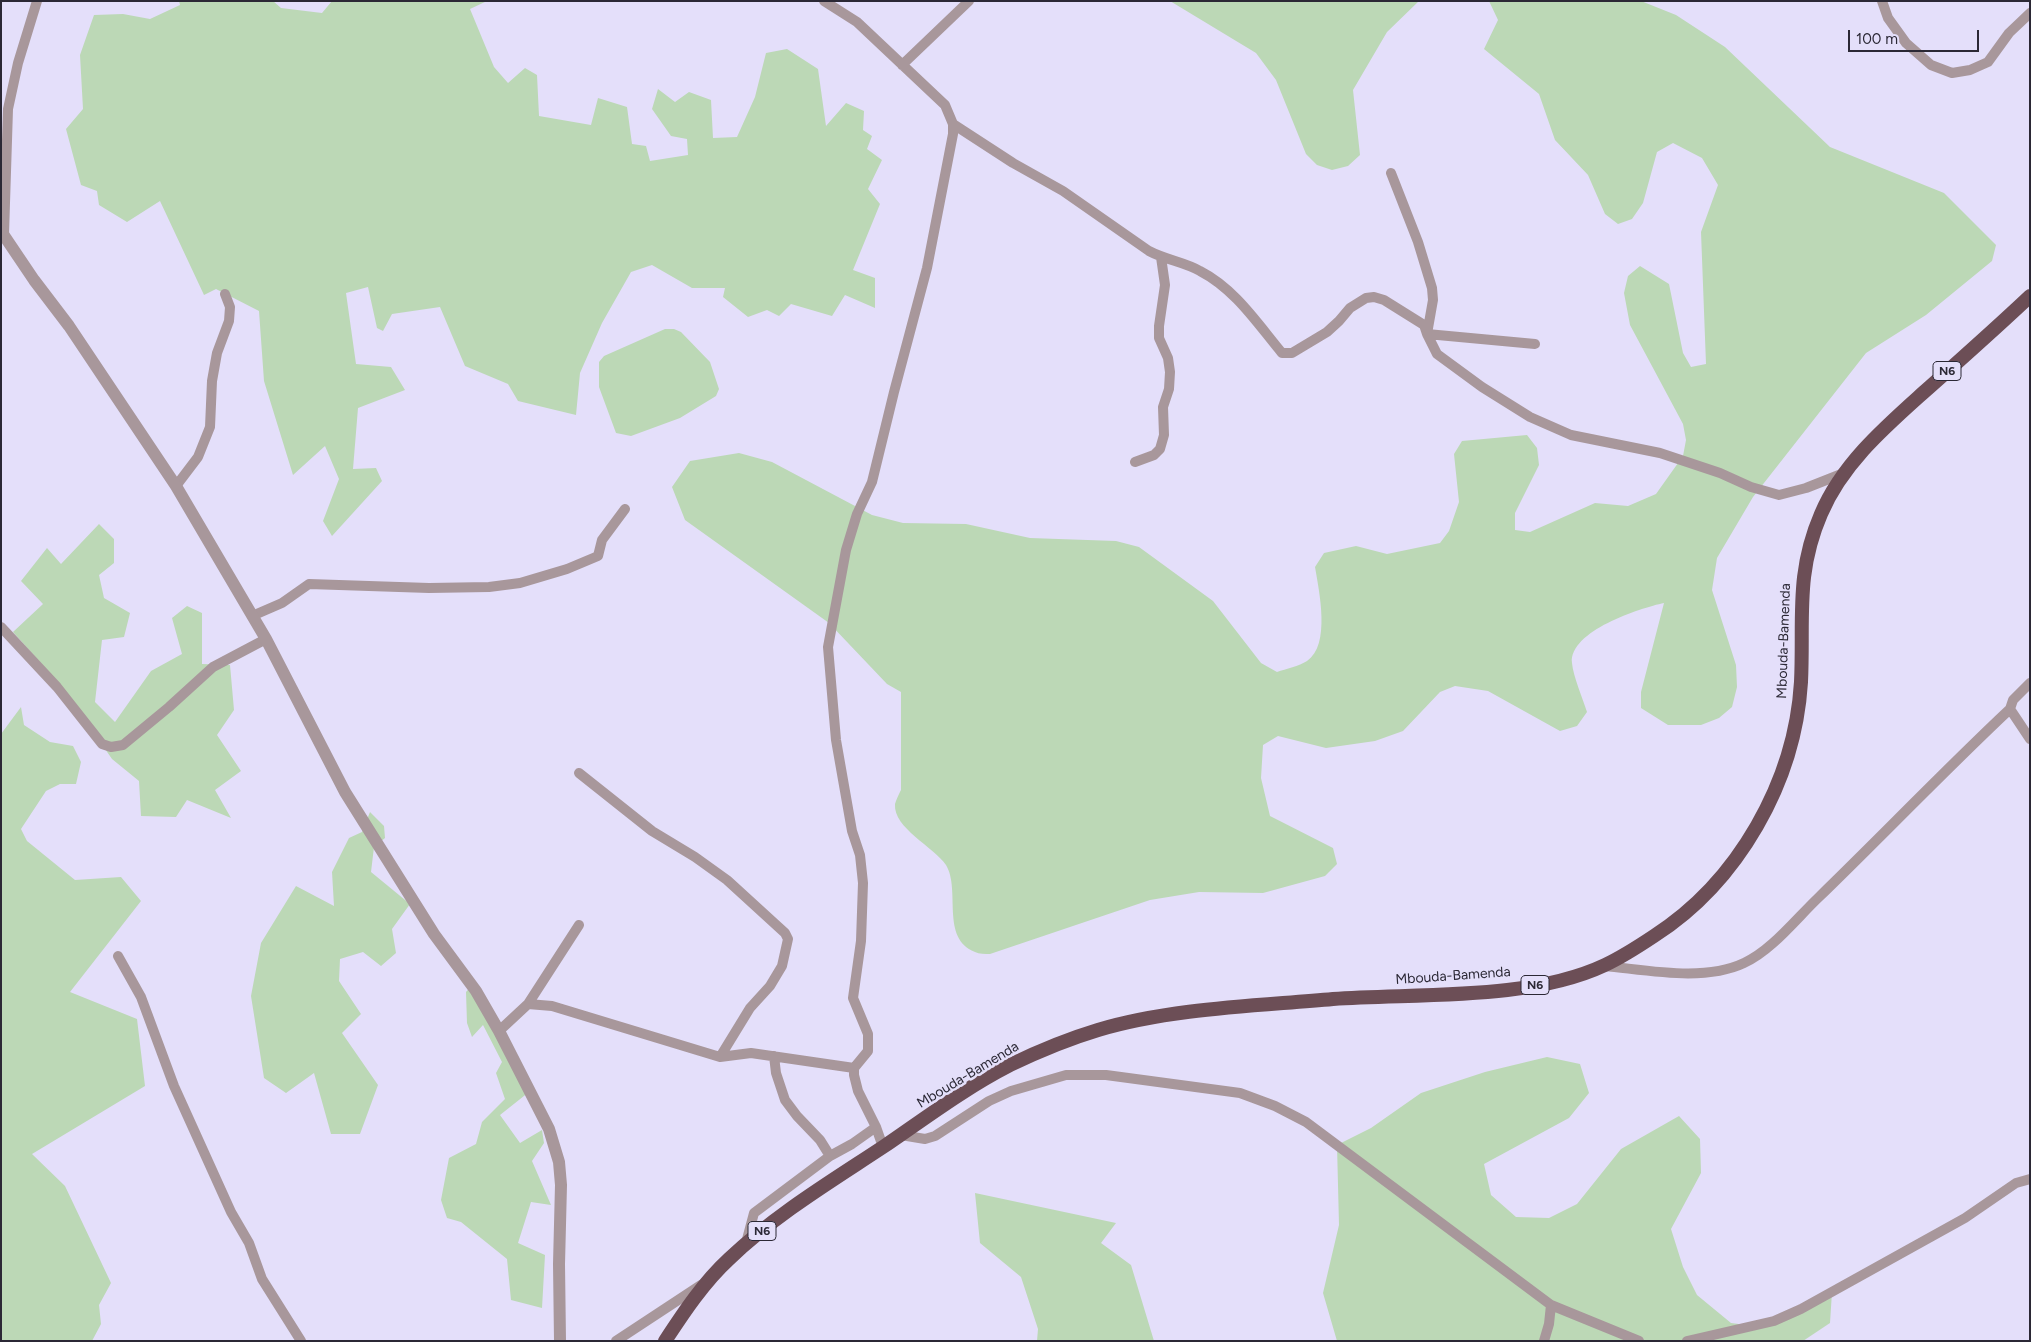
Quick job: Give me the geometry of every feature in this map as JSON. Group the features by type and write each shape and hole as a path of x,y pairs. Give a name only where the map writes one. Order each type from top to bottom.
{"highway":[{"name":"Mbouda-Bamenda","path":"665,1341 708,1280 746,1243 799,1203 941,1107 1008,1066 1057,1044 1103,1029 1159,1016 1350,998 1482,992 1533,986 1568,978 1604,965 1656,935 1688,911 1714,886 1741,851 1769,805 1786,760 1796,720 1801,683 1801,592 1810,544 1830,495 1844,473 1893,420 2030,296"}],"street":[{"path":"37,1 18,63 8,109 3,232 34,280 69,326 176,486 266,640 345,792 434,934 476,991 499,1031 549,1129 559,1162 562,1207 559,1264 560,1341"},
{"path":"824,1 857,22 945,105 953,124 953,134 927,268 872,482 857,514 846,550 828,647 836,740 852,831 860,855 863,884 860,941 853,998 868,1034 868,1051 854,1068 858,1091 876,1127 883,1147"},
{"path":"902,65 968,1"},
{"path":"1882,1 1888,18 1906,44 1931,65 1952,73 1970,70 1988,62 2008,33 2030,13"},
{"path":"953,124 1013,163 1063,192 1161,258 1201,271 1233,295 1248,310 1282,353 1292,353 1327,332 1350,308 1366,298 1374,297 1384,300 1424,325 1437,354 1482,387 1530,417 1571,435 1660,453 1720,473 1751,487 1779,495 1806,488 1844,473"},
{"path":"1391,174 1418,242 1432,288 1433,300 1427,334"},
{"path":"1135,462 1154,455 1160,449 1164,436 1163,407 1169,389 1170,372 1168,358 1160,338 1159,326 1165,285 1161,258"},
{"path":"176,486 198,458 210,427 212,381 217,353 229,321 230,307 226,294"},
{"path":"1427,334 1535,344"},
{"path":"252,616 282,603 309,584 430,588 489,587 520,583 567,569 598,556 602,540 625,509"},
{"path":"1,627 58,687 102,744 111,747 123,745 213,667 266,640"},
{"path":"1604,965 1686,974 1723,970 1744,963 1766,949 1938,777 2010,710 2013,700 2030,683"},
{"path":"2010,710 2030,739"},
{"path":"579,773 652,831 695,857 727,880 785,933 788,939 782,966 770,986 750,1008 720,1057"},
{"path":"499,1031 528,1004 579,925"},
{"path":"118,956 141,997 174,1086 231,1212 248,1243 262,1279 301,1341"},
{"path":"528,1004 552,1006 720,1057 751,1053 854,1068"},
{"path":"774,1056 776,1073 785,1100 797,1116 820,1140 830,1156"},
{"path":"900,1135 925,1139 934,1136 989,1101 1011,1091 1066,1076 1106,1075 1240,1093 1275,1106 1306,1122 1551,1305 1639,1341"},
{"path":"746,1243 754,1213 830,1156 852,1144 876,1127"},
{"path":"1687,1341 1774,1321 1801,1309 1965,1218 2016,1183 2030,1179"},
{"path":"616,1341 708,1280"},
{"path":"1544,1341 1549,1324 1551,1305"}],"green space":[{"path":"179,1 273,1 281,8 322,13 332,1 487,1 470,9 494,67 508,83 525,68 537,75 539,116 591,125 598,98 627,107 632,144 646,146 650,161 688,155 687,139 671,136 652,109 658,89 675,102 689,92 711,100 713,138 737,137 755,97 766,53 787,49 818,69 826,126 846,103 864,111 863,130 872,136 867,149 882,160 868,189 880,204 853,270 875,278 875,308 845,295 832,316 791,304 779,316 767,310 748,317 723,297 725,288 692,288 652,265 631,272 602,323 580,373 576,415 518,401 508,384 465,366 440,307 392,314 383,331 377,328 368,287 346,293 356,364 391,367 405,390 358,408 353,469 376,468 382,481 332,536 323,521 339,479 325,446 293,475 264,381 259,311 216,289 204,295 160,201 127,222 99,205 97,191 81,185 66,129 83,109 80,55 94,15 123,14 150,19 180,5"},
{"path":"1170,1 1419,1 1387,32 1353,90 1360,155 1348,166 1332,170 1317,165 1306,154 1276,80 1256,53"},
{"path":"1489,1 1641,1 1676,15 1725,47 1830,147 1944,193 1996,245 1992,261 1926,315 1866,353 1753,497 1717,558 1712,590 1736,665 1737,687 1732,707 1719,718 1701,725 1668,725 1641,708 1641,692 1664,603 1639,610 1593,631 1574,651 1573,668 1587,712 1577,726 1560,731 1488,691 1455,686 1440,692 1403,731 1375,741 1326,748 1278,736 1263,745 1261,778 1270,816 1333,848 1337,864 1325,876 1263,893 1199,892 1150,900 990,954 975,952 964,945 954,925 952,887 946,865 907,829 896,813 895,804 901,790 901,692 887,684 829,623 685,520 672,487 690,461 739,453 772,462 872,515 903,523 966,524 1030,538 1116,541 1139,547 1213,601 1261,663 1277,672 1307,661 1319,643 1322,617 1315,567 1324,553 1356,546 1387,554 1440,543 1449,531 1459,502 1454,454 1462,441 1527,435 1537,448 1539,465 1515,513 1515,530 1530,532 1595,503 1628,506 1656,494 1683,456 1686,440 1683,424 1630,325 1624,293 1628,276 1640,266 1669,284 1683,353 1691,367 1706,364 1701,232 1718,185 1702,158 1673,143 1657,152 1643,203 1632,219 1618,224 1605,214 1588,175 1555,140 1539,94 1484,49 1498,20"},
{"path":"665,329 674,329 681,332 710,362 719,389 716,396 680,418 631,436 616,433 599,387 599,362 604,356"},
{"path":"99,524 114,539 114,563 99,575 104,598 130,613 124,637 102,640 95,702 115,722 151,671 182,654 172,618 187,606 202,613 202,664 230,665 234,710 217,735 241,771 215,790 231,818 187,800 176,817 141,816 139,781 112,759 63,688 13,632 43,604 21,581 47,548 61,564"},
{"path":"21,707 24,725 50,742 73,746 81,762 76,784 60,784 46,791 21,829 27,841 75,880 121,877 141,901 70,992 137,1019 145,1086 32,1154 65,1186 111,1283 99,1305 101,1324 92,1341 1,1341 1,734"},
{"path":"370,812 384,826 385,838 374,847 371,872 410,904 392,929 396,953 381,966 363,952 340,959 339,981 361,1014 342,1033 378,1085 360,1134 331,1134 314,1073 286,1093 264,1078 251,996 261,943 296,886 334,906 332,872 349,838 362,832"},
{"path":"473,984 529,1092 500,1115 520,1143 542,1130 544,1143 532,1161 551,1205 531,1202 518,1243 545,1255 542,1308 511,1300 507,1259 461,1222 447,1218 441,1200 449,1158 476,1144 482,1122 505,1099 496,1073 502,1062 483,1025 472,1037 467,1023 466,992"},
{"path":"1547,1057 1580,1064 1589,1093 1569,1118 1484,1164 1491,1195 1516,1217 1549,1218 1577,1204 1621,1149 1679,1116 1700,1139 1701,1173 1671,1229 1683,1267 1697,1295 1731,1323 1754,1326 1832,1292 1830,1323 1803,1341 1337,1341 1323,1293 1339,1225 1337,1145 1371,1128 1421,1093 1485,1072"},
{"path":"975,1193 1116,1223 1101,1243 1131,1265 1154,1341 1037,1341 1038,1329 1021,1277 980,1243"}]}
